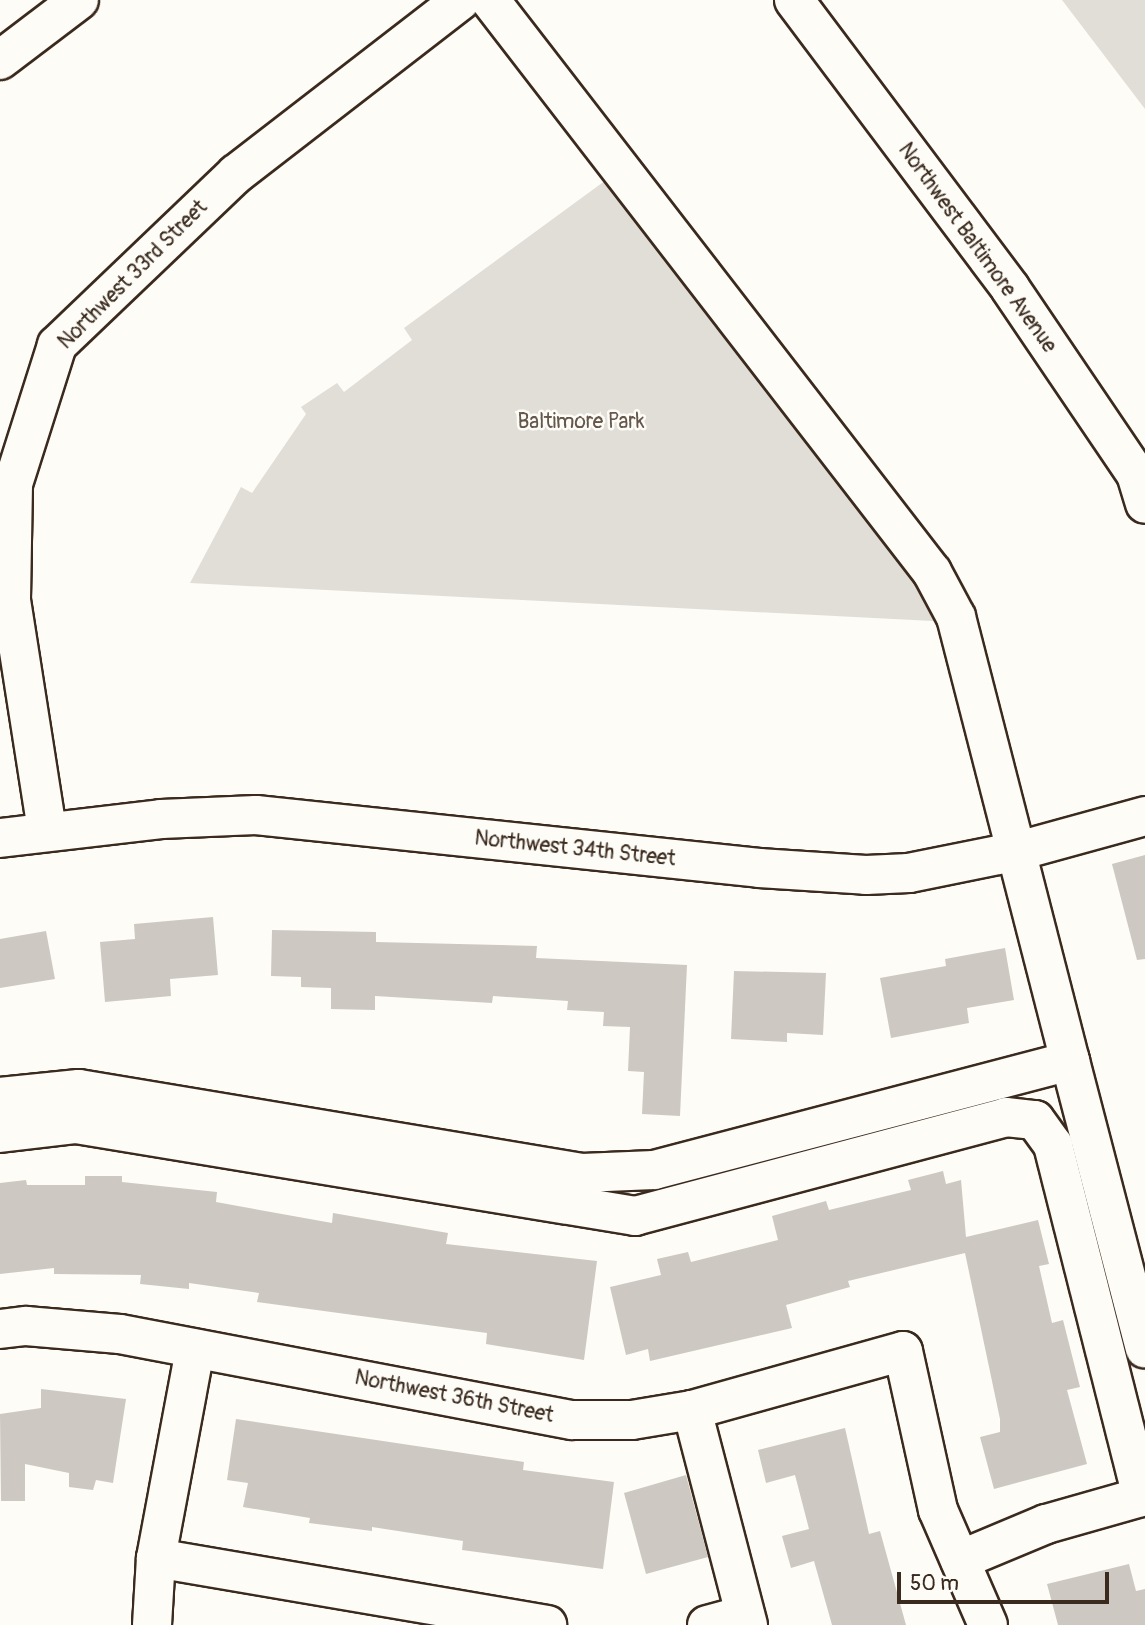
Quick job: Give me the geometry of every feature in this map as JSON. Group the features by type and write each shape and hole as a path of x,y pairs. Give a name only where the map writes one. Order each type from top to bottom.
{"street":[{"path":"0,60 79,0"},
{"name":"Northwest 33rd Street","path":"47,830 5,599 13,484 33,411 58,345 236,174 461,0"},
{"path":"490,0 932,572 956,617 1145,1348"},
{"name":"Northwest Baltimore Avenue","path":"794,0 1010,288 1136,474 1145,504"},
{"name":"Northwest 34th Street","path":"0,838 47,830 256,815 759,868 866,875 909,873 1018,850 1145,816"},
{"path":"0,1097 79,1089 582,1173 654,1170 1070,1061"},
{"path":"0,1133 76,1124 635,1216 1006,1117 1035,1120 1053,1146 1144,1496 1046,1524 960,1560 988,1625"},
{"name":"Northwest 36th Street","path":"0,1329 26,1326 120,1334 572,1420 632,1420 692,1410 903,1350 938,1510 960,1560"},
{"path":"152,1625 156,1558 195,1349"},
{"path":"692,1410 747,1620 707,1625"},
{"path":"156,1558 356,1608 547,1625"}],"green space":[{"path":"1062,0 1145,0 1145,109"},
{"name":"Baltimore Park","path":"617,172 952,622 190,583 241,487 252,493 306,414 301,407 337,383 344,392 412,340 404,328"}],"building":[{"path":"1145,855 1145,959 1137,960 1112,864"},
{"path":"213,917 218,975 170,979 171,996 105,1002 100,942 135,939 134,924"},
{"path":"272,930 376,932 376,942 537,946 536,958 687,965 680,1116 642,1114 644,1072 628,1071 630,1027 603,1026 604,1012 567,1010 568,1001 493,996 492,1003 375,996 375,1010 331,1009 331,988 301,987 301,977 271,976"},
{"path":"46,931 55,979 0,988 0,939"},
{"path":"1005,948 1014,1000 967,1008 969,1023 891,1038 880,978 946,966 945,959"},
{"path":"734,971 826,973 823,1035 787,1033 787,1042 731,1039"},
{"path":"943,1171 946,1184 961,1180 966,1237 1038,1220 1049,1264 1039,1266 1052,1323 1063,1320 1080,1387 1067,1390 1087,1464 994,1489 980,1437 1000,1432 1000,1419 965,1253 848,1281 850,1287 786,1305 792,1328 650,1361 648,1349 626,1355 610,1287 661,1275 657,1259 688,1252 691,1262 778,1240 772,1216 826,1201 829,1210 911,1190 908,1180"},
{"path":"85,1176 122,1176 122,1182 217,1192 216,1202 332,1223 333,1213 448,1233 446,1244 597,1261 584,1360 486,1344 487,1333 257,1302 259,1293 189,1283 189,1289 140,1284 141,1275 54,1274 54,1268 0,1274 0,1183 26,1180 27,1185 85,1185"},
{"path":"41,1389 126,1399 113,1483 96,1480 93,1490 69,1487 69,1473 25,1464 25,1501 1,1501 0,1414 41,1408"},
{"path":"236,1419 524,1462 523,1470 614,1482 603,1569 462,1550 463,1541 372,1527 372,1531 309,1523 310,1518 243,1507 248,1483 227,1480"},
{"path":"845,1428 869,1534 880,1531 906,1625 832,1625 814,1561 791,1568 782,1536 809,1529 795,1475 766,1483 758,1450"},
{"path":"686,1475 708,1557 646,1574 624,1493"},
{"path":"1129,1564 1136,1591 1145,1589 1145,1625 1058,1625 1047,1584"}]}
